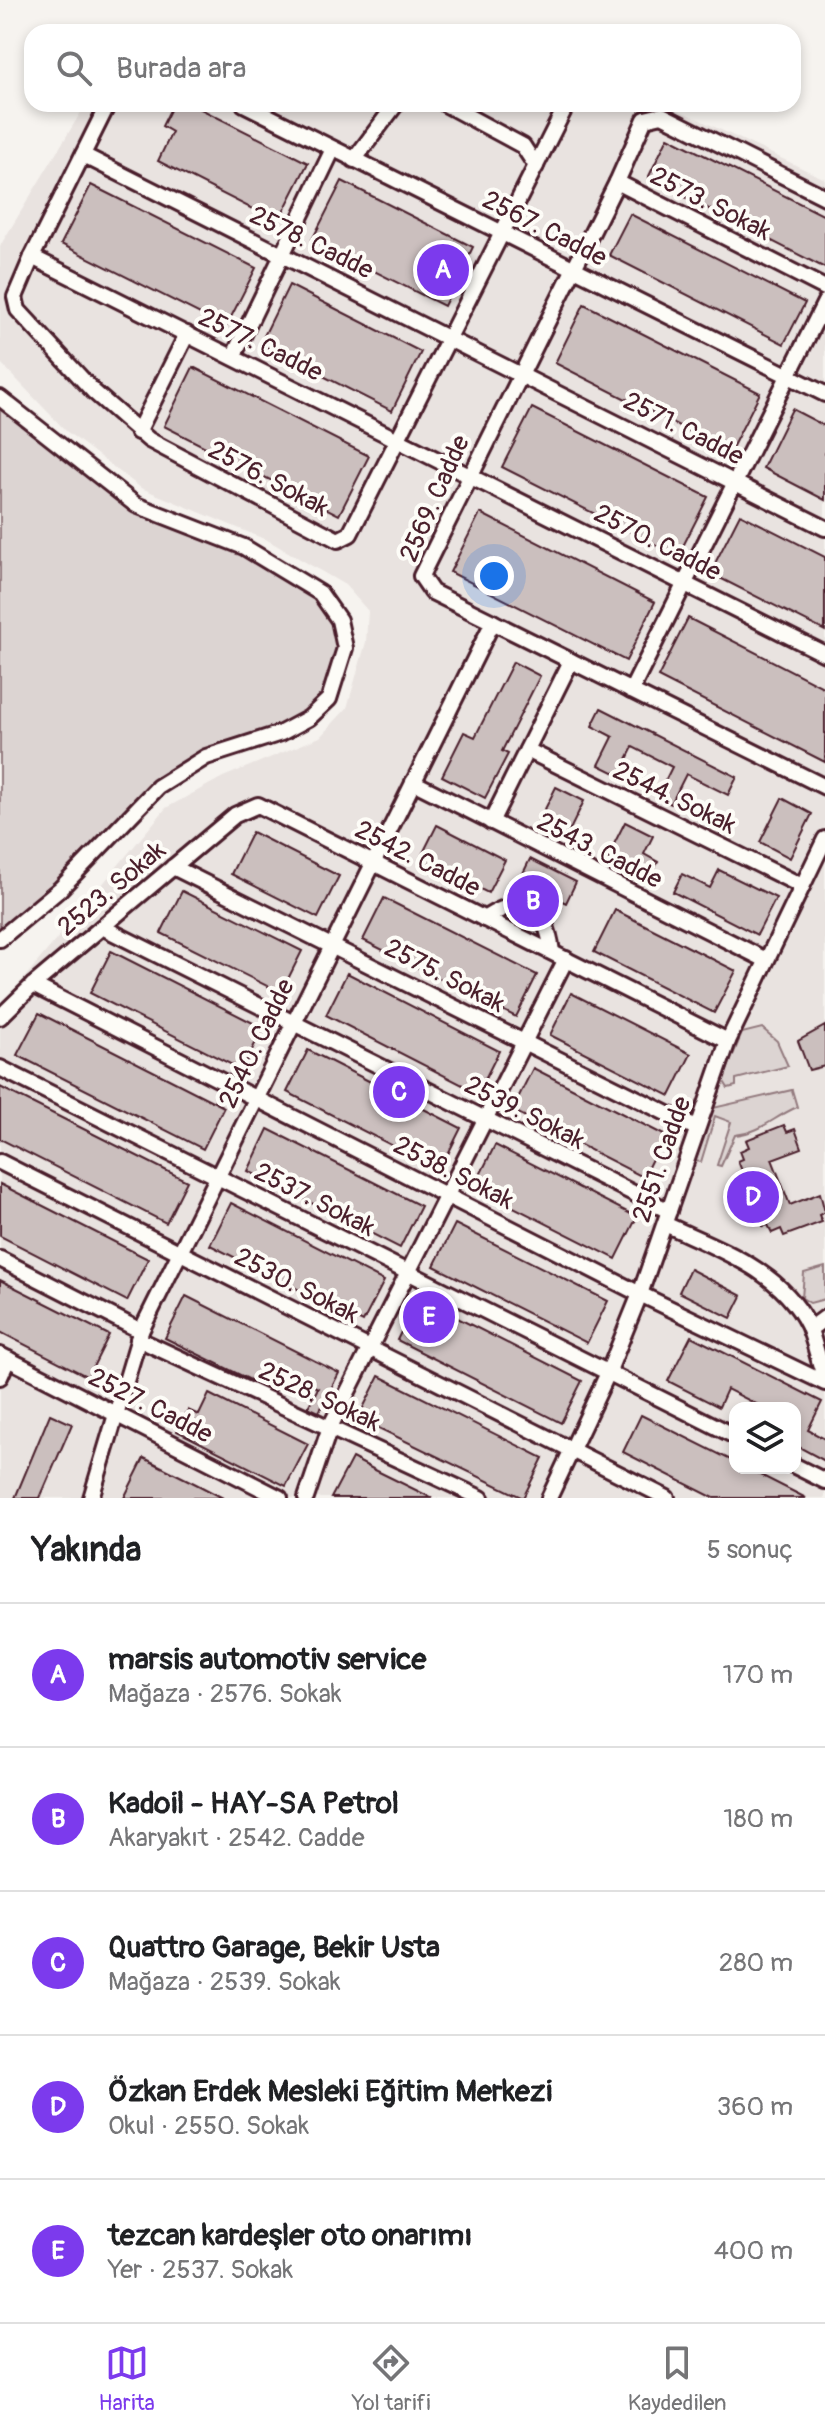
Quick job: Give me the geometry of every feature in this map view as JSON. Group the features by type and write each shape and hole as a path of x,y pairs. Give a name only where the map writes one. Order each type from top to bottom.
{"street":[{"name":"2576. Sokak","path":"104,112 32,257 15,297 18,310 94,392 138,432 161,448 338,540 350,534 563,112"},
{"name":"2567. Cadde","path":"260,112 825,394"},
{"path":"354,160 390,112"},
{"path":"460,112 523,146 536,166"},
{"name":"2569. Cadde","path":"825,197 662,115 645,119 574,270 520,372 421,576 432,592 825,787"},
{"path":"233,357 333,149"},
{"name":"2578. Cadde","path":"83,155 520,372"},
{"name":"2573. Sokak","path":"617,182 825,288"},
{"name":"2577. Cadde","path":"32,257 469,475"},
{"path":"631,691 825,302"},
{"path":"138,432 187,334"},
{"name":"2571. Cadde","path":"520,372 825,528"},
{"path":"0,398 136,505 244,547 320,593 339,620 345,648 329,699 309,718 281,733 206,757 158,787 60,889 0,939"},
{"name":"2570. Cadde","path":"469,475 825,654"},
{"name":"2540. Cadde","path":"91,1498 140,1335 493,622"},
{"path":"491,822 571,661"},
{"name":"2544. Sokak","path":"527,750 802,886"},
{"name":"2543. Cadde","path":"413,782 766,960"},
{"name":"2542. Cadde","path":"258,805 728,1041"},
{"name":"2523. Sokak","path":"0,1017 33,985 235,815 258,805"},
{"name":"2551. Cadde","path":"549,1498 608,1373 640,1294 728,1041 802,886 819,860 825,839"},
{"name":"2575. Sokak","path":"173,867 696,1128"},
{"path":"484,919 504,905 518,903 539,913 552,952"},
{"name":"2539. Sokak","path":"102,927 485,1119 756,1268 785,1293 810,1329 825,1380"},
{"path":"306,1498 330,1427 566,959"},
{"name":"2538. Sokak","path":"33,985 640,1294 825,1380"},
{"name":"2537. Sokak","path":"0,1068 729,1433"},
{"name":"2530. Sokak","path":"0,1162 667,1498"},
{"name":"2528. Sokak","path":"0,1259 140,1335 481,1498"},
{"path":"810,1329 825,1318"},
{"path":"0,1377 4,1357"},
{"name":"2527. Cadde","path":"4,1357 280,1498"},
{"path":"801,1469 825,1481"},
{"path":"637,1483 645,1498"}],"shaded area":[{"path":"81,112 683,112 825,179 825,1498 0,1498 0,1007 166,808 223,777 320,737 347,708 366,642 368,611 345,585 269,541 141,488 66,431 0,362 0,246"},
{"path":"0,398 136,505 244,547 320,593 345,648 329,699 309,718 187,767 0,938"},
{"path":"762,1028 777,1041 788,1066 736,1079 736,1086 728,1088 723,1080 742,1033"},
{"path":"792,1090 797,1107 760,1128 735,1135 721,1166 717,1165 731,1122 715,1116 701,1162 694,1161 713,1108"},
{"path":"825,1267 825,1299 810,1303 802,1298 804,1273"}],"building":[{"path":"169,112 207,112 308,163 278,222 158,161 172,132 162,126"},
{"path":"668,137 825,216 825,268 648,178"},
{"path":"342,181 473,247 444,306 312,240"},
{"path":"91,185 256,268 226,327 61,244"},
{"path":"630,214 805,303 784,344 609,255"},
{"path":"289,285 421,352 392,411 260,344"},
{"path":"584,304 760,393 730,452 555,363"},
{"path":"193,367 369,456 339,515 164,426"},
{"path":"532,408 708,497 678,556 502,467"},
{"path":"792,409 825,426 825,500 763,468"},
{"path":"480,513 655,602 626,661 450,572"},
{"path":"740,514 825,557 825,631 710,573"},
{"path":"688,618 825,688 825,762 658,677"},
{"path":"513,662 540,676 502,751 508,754 485,798 442,776 464,732 475,737"},
{"path":"601,708 737,777 728,795 686,774 671,804 657,797 672,767 633,747 619,775 599,765 613,737 592,726"},
{"path":"556,787 584,801 566,838 538,823"},
{"path":"782,798 812,814 790,858 760,842"},
{"path":"625,822 653,836 644,854 658,862 649,880 607,858"},
{"path":"437,825 505,860 488,893 420,859"},
{"path":"252,832 339,876 318,918 231,874"},
{"path":"530,859 576,882 566,903 550,895 545,906 534,898 512,896"},
{"path":"719,870 776,898 757,935 673,892 682,874 710,888"},
{"path":"182,891 302,951 281,993 161,933"},
{"path":"384,898 537,975 516,1017 363,940"},
{"path":"615,910 736,971 714,1013 594,952"},
{"path":"111,951 263,1028 242,1070 90,993"},
{"path":"347,973 499,1051 478,1093 326,1015"},
{"path":"571,993 691,1054 670,1096 550,1035"},
{"path":"39,1013 224,1107 203,1149 17,1055"},
{"path":"825,1026 825,1066 809,1070 798,1041"},
{"path":"308,1050 461,1128 440,1170 287,1092"},
{"path":"533,1068 664,1135 643,1177 512,1110"},
{"path":"0,1087 187,1181 166,1223 0,1139"},
{"path":"784,1125 787,1132 795,1129 802,1148 772,1159 790,1205 820,1193 825,1212 819,1215 822,1222 784,1236 781,1229 772,1233 768,1225 763,1226 759,1217 755,1218 737,1173 742,1171 738,1161 743,1159 740,1151 749,1147 746,1140"},
{"path":"268,1129 421,1206 400,1248 248,1171"},
{"path":"495,1145 637,1217 616,1259 474,1187"},
{"path":"0,1184 148,1259 127,1301 0,1236"},
{"path":"231,1203 384,1281 363,1322 210,1245"},
{"path":"455,1224 608,1301 587,1343 434,1266"},
{"path":"690,1269 742,1296 731,1318 679,1292"},
{"path":"0,1280 109,1335 88,1377 0,1332"},
{"path":"186,1296 339,1373 319,1412 308,1407 318,1388 285,1372 275,1392 165,1338"},
{"path":"418,1298 582,1381 561,1423 397,1340"},
{"path":"691,1336 822,1402 808,1430 825,1439 825,1461 801,1448 801,1402 752,1402 727,1389 719,1407 668,1381"},
{"path":"379,1376 543,1458 523,1498 358,1418"},
{"path":"209,1394 308,1444 286,1486 177,1431 188,1410 199,1415"},
{"path":"50,1414 72,1424 40,1498 15,1498"},
{"path":"641,1415 729,1459 729,1474 759,1474 806,1498 714,1498 623,1452"},
{"path":"144,1458 196,1484 223,1498 124,1498"},
{"path":"352,1458 373,1469 432,1498 331,1498"}],"place":[{"name":"marsis automotiv service","path":"443,270"},
{"name":"Kadoil - HAY-SA Petrol","path":"533,901"},
{"name":"Quattro Garage, Bekir Usta","path":"399,1092"},
{"name":"Özkan Erdek Mesleki Eğitim Merkezi","path":"753,1197"},
{"name":"tezcan kardeşler oto onarımı","path":"429,1317"}]}
